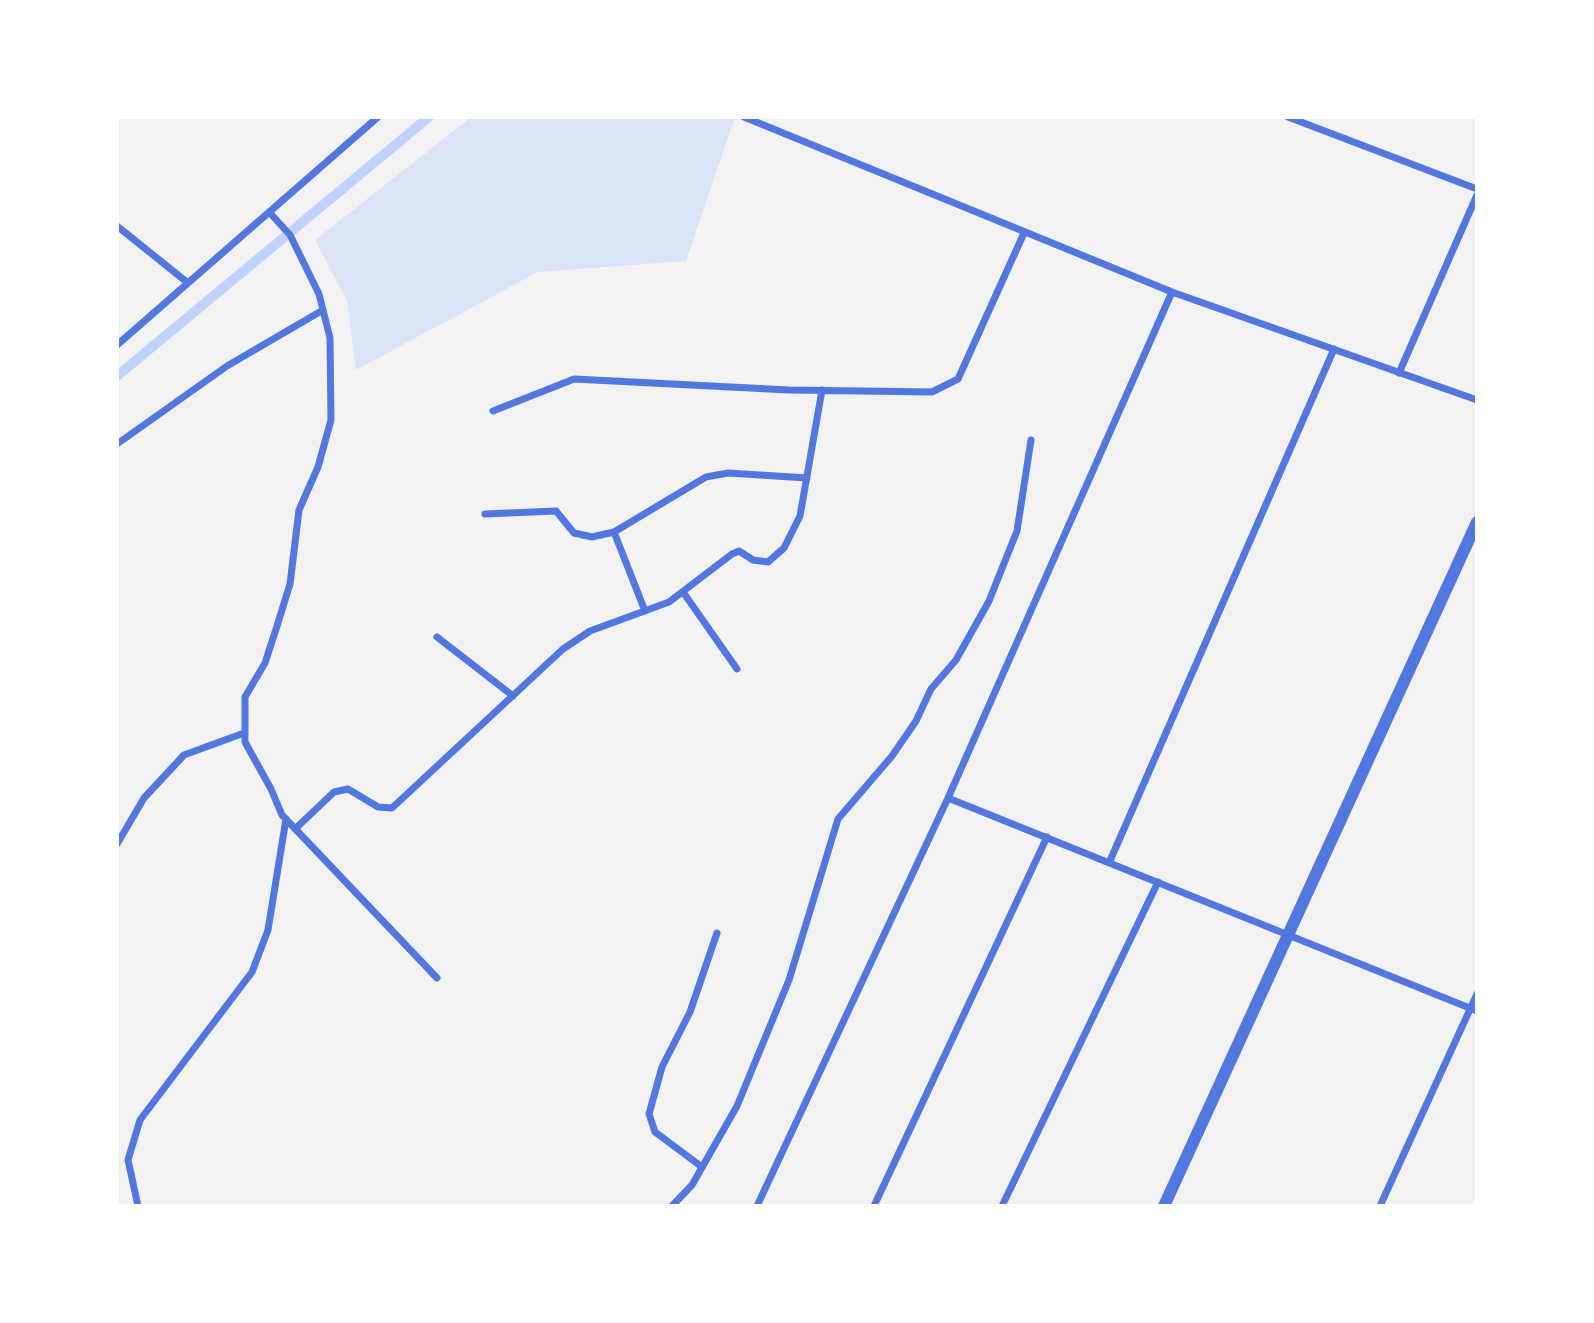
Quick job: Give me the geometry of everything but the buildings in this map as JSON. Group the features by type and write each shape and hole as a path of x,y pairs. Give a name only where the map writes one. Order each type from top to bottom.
{"street":[{"path":"117,345 377,117"},
{"path":"744,117 1172,292 1477,400"},
{"path":"1288,117 1477,189"},
{"path":"1399,373 1477,195"},
{"path":"270,213 290,235 323,310 330,338 331,420 318,467 299,510 290,584 277,626 264,663 244,697 245,742 282,815 437,978"},
{"path":"117,226 188,283"},
{"path":"493,411 574,379 822,390 932,391 958,379 1024,233"},
{"path":"757,1206 948,798 1172,292"},
{"path":"117,444 227,366 323,310"},
{"path":"1109,863 1334,349"},
{"path":"295,829 334,792 348,789 378,807 392,808 563,649 590,631 669,603 739,551 753,560 768,562 784,548 800,516 822,390"},
{"path":"672,1206 692,1185 737,1106 789,980 838,819 892,756 916,721 931,689 956,660 989,601 1017,531 1031,440"},
{"path":"485,514 556,511 574,533 592,537 614,533 706,477 728,473 807,478"},
{"path":"1164,1206 1477,522"},
{"path":"614,533 645,611"},
{"path":"683,592 737,668"},
{"path":"437,637 513,696"},
{"path":"117,844 144,798 184,755 244,733"},
{"path":"948,798 1474,1009"},
{"path":"138,1206 128,1160 140,1120 252,972 268,930 286,819"},
{"path":"874,1206 1047,837"},
{"path":"1002,1206 1158,882"},
{"path":"702,1167 655,1132 649,1114 662,1067 690,1012 717,933"},
{"path":"1380,1206 1474,1009 1477,994"}],"shaded area":[{"path":"471,117 735,117 686,261 538,272 356,370 347,301 315,240"}],"waterway":[{"path":"117,376 429,117"}]}
